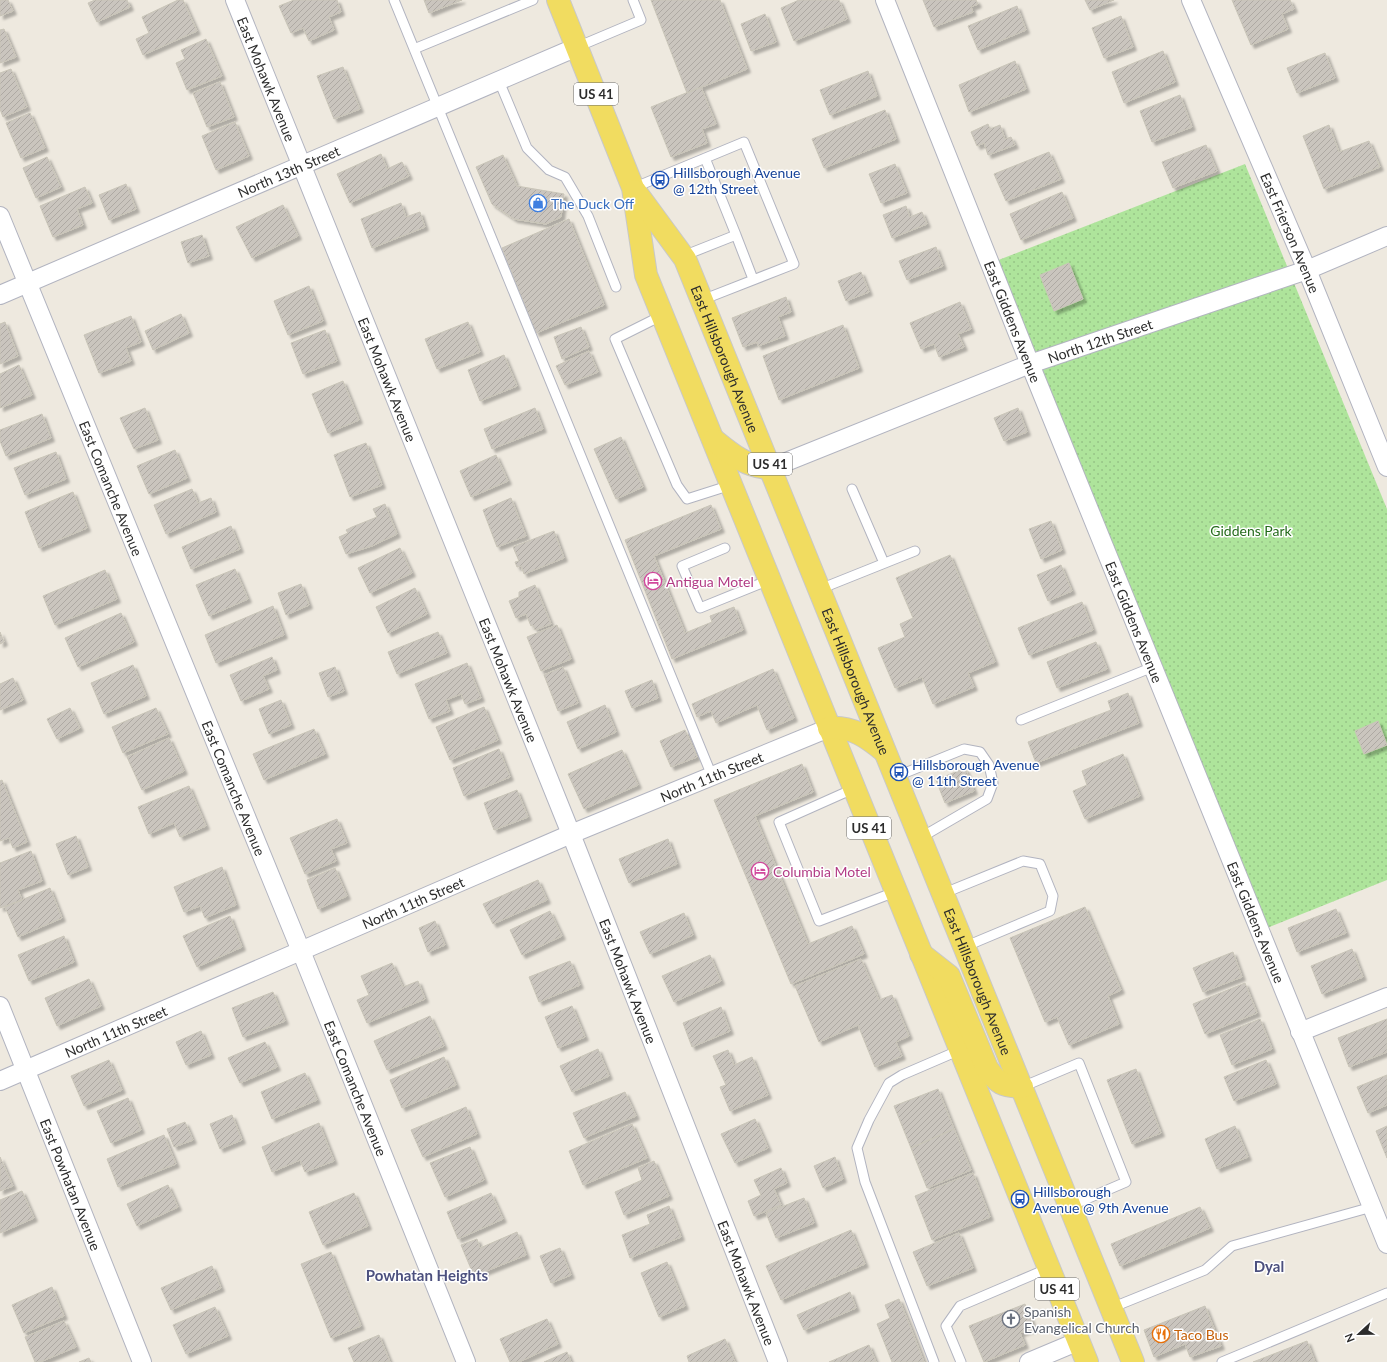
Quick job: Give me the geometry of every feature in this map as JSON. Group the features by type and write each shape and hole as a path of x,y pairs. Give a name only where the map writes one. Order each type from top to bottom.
{"main road":[{"name":"East Hillsborough Avenue","path":"558,0 633,188 646,274 853,789 1087,1362"},
{"name":"East Hillsborough Avenue","path":"633,188 683,256 702,300 1133,1362"},
{"path":"713,439 749,464 760,468 771,468"},
{"path":"829,728 847,728 867,737 885,752"},
{"path":"920,954 949,976 987,1068 995,1080 1006,1086 1022,1087"}],"street":[{"name":"East Mohawk Avenue","path":"235,0 303,165 571,834 778,1362"},
{"name":"East Giddens Avenue","path":"885,0 1030,364 1387,1244"},
{"name":"East Frierson Avenue","path":"1191,0 1307,270 1387,467"},
{"name":"North 13th Street","path":"0,295 577,47"},
{"name":"East Comanche Avenue","path":"0,216 301,951 466,1362"},
{"name":"North 12th Street","path":"771,468 1030,364 1307,270 1387,236"},
{"name":"North 11th Street","path":"0,1081 571,834 829,728"},
{"path":"1300,1032 1387,997"},
{"name":"East Powhatan Avenue","path":"0,1006 142,1362"},
{"path":"1029,1362 1079,1341"}],"lane":[{"path":"394,0 712,776"},
{"path":"414,50 533,0"},
{"path":"577,47 641,20 633,0"},
{"path":"499,81 527,148 549,170 565,177 588,216 616,287"},
{"path":"633,188 744,142 794,264 702,300"},
{"path":"705,158 753,280"},
{"path":"683,256 736,235"},
{"path":"663,315 615,339 677,485 686,499 731,485"},
{"path":"852,489 884,563"},
{"path":"725,548 682,566 700,608 769,580"},
{"path":"820,589 915,551"},
{"path":"1021,720 1153,667"},
{"path":"895,777 964,749 980,752 989,765 993,783 987,799 920,838"},
{"path":"853,789 779,822 819,921 895,892"},
{"path":"942,894 1024,861 1040,864 1053,896 1050,911 964,947"},
{"path":"934,1362 865,1182 857,1148 869,1120 889,1083 902,1075 960,1050"},
{"path":"1022,1087 1080,1063 1126,1182 1070,1206"},
{"path":"1111,1308 1205,1270 1232,1246 1372,1207"},
{"path":"961,1362 946,1326 960,1306 1049,1268"},
{"path":"1222,1362 1387,1293"}],"green space":[{"name":"Giddens Park","path":"1245,164 1387,509 1387,880 1267,928 996,261"}],"building":[{"path":"0,0 8,0 13,11 0,16"},
{"path":"95,0 127,0 130,7 97,22 88,3"},
{"path":"178,0 183,0 197,31 143,55 136,39 149,33 142,17"},
{"path":"294,0 337,0 341,12 329,17 334,30 309,41 303,28 291,33 279,6"},
{"path":"424,0 462,0 429,13"},
{"path":"651,0 720,0 747,69 687,93"},
{"path":"799,0 839,0 847,19 794,41 781,8"},
{"path":"923,0 976,0 978,4 971,7 973,12 934,27"},
{"path":"1085,0 1114,0 1090,10"},
{"path":"1232,0 1290,0 1294,9 1282,14 1288,29 1251,45"},
{"path":"1017,6 1026,30 978,50 968,26"},
{"path":"765,14 776,42 751,51 741,24"},
{"path":"1121,16 1133,47 1104,58 1092,28"},
{"path":"4,29 16,57 0,63 0,30"},
{"path":"206,39 222,76 187,90 176,63 185,59 181,50"},
{"path":"1163,51 1175,82 1124,103 1112,72"},
{"path":"1325,53 1335,78 1297,93 1287,68"},
{"path":"1015,61 1026,89 969,112 959,85"},
{"path":"343,67 360,109 334,119 317,76"},
{"path":"11,69 27,107 3,117 0,109 0,73"},
{"path":"868,71 877,96 830,115 820,90"},
{"path":"220,82 234,117 207,127 193,93"},
{"path":"701,87 716,124 702,129 707,143 671,157 651,107"},
{"path":"1180,95 1192,127 1152,142 1140,111"},
{"path":"885,110 896,139 824,168 812,139"},
{"path":"30,113 45,148 21,158 6,123"},
{"path":"235,122 249,156 216,170 202,136"},
{"path":"988,124 990,129 1000,125 1005,139 1011,137 1015,145 988,155 984,143 977,146 971,132"},
{"path":"1329,125 1339,152 1369,141 1380,167 1324,189 1303,136"},
{"path":"1206,145 1217,171 1173,188 1162,162"},
{"path":"1049,152 1061,179 1006,201 994,174"},
{"path":"381,154 387,169 402,162 409,176 350,203 337,174"},
{"path":"503,155 517,186 564,194 561,217 546,224 514,219 492,204 476,167"},
{"path":"47,157 61,187 36,198 23,168"},
{"path":"895,164 907,193 881,203 869,174"},
{"path":"126,184 136,209 109,220 99,195"},
{"path":"85,187 92,203 77,209 83,225 53,237 40,206"},
{"path":"1062,192 1073,218 1021,240 1010,214"},
{"path":"401,203 406,217 420,212 425,227 372,248 361,219"},
{"path":"283,205 298,236 252,258 236,227"},
{"path":"906,206 910,217 922,212 927,224 892,238 883,215"},
{"path":"569,219 604,305 536,333 502,248"},
{"path":"202,235 209,256 188,263 181,242"},
{"path":"936,247 943,266 907,280 899,261"},
{"path":"1069,263 1083,299 1054,311 1040,275"},
{"path":"861,272 869,292 846,301 838,281"},
{"path":"309,286 323,321 288,335 274,301"},
{"path":"786,297 791,312 778,317 785,336 758,346 757,342 743,347 732,318"},
{"path":"960,302 971,329 958,334 964,347 939,357 934,344 921,349 910,323"},
{"path":"181,314 189,333 153,350 145,331"},
{"path":"131,316 141,342 126,348 131,361 99,373 84,335"},
{"path":"5,322 18,356 0,364 0,324"},
{"path":"468,322 480,352 437,369 425,339"},
{"path":"843,325 859,368 779,400 763,356"},
{"path":"581,327 589,347 562,359 554,337"},
{"path":"325,330 337,361 303,374 291,343"},
{"path":"589,351 598,372 565,385 556,366"},
{"path":"504,355 517,386 480,401 468,370"},
{"path":"19,365 32,395 0,408 0,374"},
{"path":"343,381 359,420 328,433 312,394"},
{"path":"145,408 158,440 134,449 120,418"},
{"path":"535,408 543,429 492,449 484,429"},
{"path":"1018,408 1027,432 1004,441 994,418"},
{"path":"42,414 51,438 6,456 0,441 0,430"},
{"path":"621,437 643,487 616,499 594,449"},
{"path":"366,443 382,485 350,497 334,455"},
{"path":"175,450 187,478 149,494 137,466"},
{"path":"56,452 66,479 25,495 14,468"},
{"path":"496,455 508,481 471,497 460,471"},
{"path":"192,489 198,503 211,498 216,512 166,534 154,505"},
{"path":"73,492 87,528 39,548 25,512"},
{"path":"511,498 526,536 497,547 483,510"},
{"path":"385,504 397,534 372,546 346,554 339,537 348,533 346,530 377,517 373,509"},
{"name":"Antigua Motel","path":"711,505 721,529 654,556 685,633 712,622 710,616 734,607 743,630 672,659 625,540"},
{"path":"1051,521 1062,550 1041,559 1029,529"},
{"path":"231,526 240,549 191,569 182,547"},
{"path":"554,531 564,558 524,574 521,566 517,567 515,562 519,561 513,547"},
{"path":"400,548 412,573 370,593 358,568"},
{"path":"950,555 995,662 968,673 974,687 933,704 922,677 895,688 878,648 905,637 900,624 913,618 896,578"},
{"path":"1061,565 1072,591 1048,601 1037,575"},
{"path":"235,569 248,599 209,616 196,585"},
{"path":"105,570 117,599 55,625 43,596"},
{"path":"301,584 309,605 286,615 278,593"},
{"path":"535,585 551,624 535,630 533,625 531,626 526,614 516,618 509,601 519,597 519,592"},
{"path":"415,588 427,614 388,633 376,607"},
{"path":"1082,602 1093,630 1029,655 1018,628"},
{"path":"273,606 284,635 216,663 205,635"},
{"path":"121,613 134,642 78,667 65,638"},
{"path":"557,625 571,659 541,671 527,637"},
{"path":"0,632 4,642 0,644"},
{"path":"438,632 447,653 397,674 388,652"},
{"path":"1096,642 1107,669 1057,688 1047,662"},
{"path":"272,657 277,670 263,676 269,689 241,701 230,675"},
{"path":"467,663 481,698 465,704 461,694 446,700 450,711 429,719 415,684"},
{"path":"133,665 146,696 104,714 91,683"},
{"path":"335,667 344,691 328,697 319,673"},
{"path":"563,667 578,703 558,711 544,675"},
{"path":"773,669 794,718 767,730 757,705 716,723 711,711 697,717 692,704"},
{"path":"13,678 23,700 0,710 0,684"},
{"path":"652,680 658,698 632,708 625,691"},
{"path":"1128,693 1139,723 1036,763 1028,742 1111,710 1108,701"},
{"path":"281,700 291,725 269,734 259,709"},
{"path":"605,705 616,732 578,749 567,722"},
{"path":"484,707 498,740 450,760 436,727"},
{"path":"70,708 80,728 57,739 47,719"},
{"path":"156,708 168,734 123,753 112,727"},
{"path":"1378,721 1387,745 1364,754 1355,731"},
{"path":"314,729 325,754 264,780 253,754"},
{"path":"685,730 697,757 671,767 660,741"},
{"path":"169,738 184,771 142,790 127,757"},
{"path":"499,749 510,777 464,796 453,768"},
{"path":"622,750 638,785 584,809 568,774"},
{"path":"1123,754 1140,796 1085,819 1073,791 1087,785 1082,771"},
{"name":"Columbia Motel","path":"802,764 813,792 755,816 808,944 852,926 864,954 791,984 714,800"},
{"path":"965,768 974,791 945,803 936,780"},
{"path":"2,780 27,842 13,848 9,838 0,841 0,781"},
{"path":"189,786 206,826 180,837 174,823 149,834 138,807"},
{"path":"517,790 528,817 494,830 484,803"},
{"path":"337,819 347,843 331,849 336,861 305,874 290,838"},
{"path":"76,836 88,867 68,875 56,844"},
{"path":"668,839 677,864 629,883 619,859"},
{"path":"31,851 42,881 18,890 22,900 0,908 0,863"},
{"path":"222,867 236,905 205,918 200,906 184,912 174,887"},
{"path":"335,868 347,896 318,909 307,880"},
{"path":"538,880 547,900 493,924 483,904"},
{"path":"50,888 62,918 18,937 5,907"},
{"path":"1085,907 1121,990 1108,996 1119,1024 1069,1045 1057,1017 1045,1022 1010,938"},
{"path":"1336,909 1346,933 1297,952 1288,928"},
{"path":"550,911 562,936 522,955 510,930"},
{"path":"684,913 693,935 650,954 640,932"},
{"path":"230,916 242,947 197,967 183,936"},
{"path":"435,921 445,945 428,952 419,928"},
{"path":"64,936 74,962 29,981 18,955"},
{"path":"1352,949 1363,977 1322,994 1311,966"},
{"path":"1233,952 1242,977 1203,992 1193,968"},
{"path":"710,955 721,981 674,1002 662,976"},
{"path":"861,959 879,1000 892,995 909,1036 896,1042 902,1056 875,1067 858,1025 819,1042 795,986"},
{"path":"570,961 580,985 539,1002 529,977"},
{"path":"392,963 403,987 418,981 425,999 367,1023 357,1000 369,995 361,976"},
{"path":"89,979 101,1006 57,1026 45,998"},
{"path":"1245,983 1257,1013 1205,1034 1193,1004"},
{"path":"273,992 285,1021 243,1037 232,1008"},
{"path":"572,1006 585,1037 558,1048 545,1017"},
{"path":"721,1007 730,1031 692,1047 683,1023"},
{"path":"430,1016 444,1046 387,1070 374,1041"},
{"path":"1260,1019 1272,1049 1232,1065 1220,1035"},
{"path":"1387,1019 1387,1052 1349,1067 1338,1038"},
{"path":"201,1031 211,1055 186,1065 176,1042"},
{"path":"265,1042 277,1067 240,1083 228,1058"},
{"path":"598,1049 609,1076 572,1092 560,1066"},
{"path":"728,1050 734,1065 752,1057 768,1095 730,1111 720,1087 726,1085 713,1056"},
{"path":"444,1057 456,1085 402,1108 390,1080"},
{"path":"109,1060 122,1090 84,1106 71,1076"},
{"path":"1266,1060 1276,1084 1234,1101 1224,1077"},
{"path":"1136,1069 1161,1133 1132,1144 1107,1080"},
{"path":"305,1073 317,1100 272,1119 261,1092"},
{"path":"1387,1075 1387,1105 1368,1113 1357,1087"},
{"path":"938,1089 954,1129 911,1148 894,1106"},
{"path":"625,1092 636,1116 584,1138 573,1113"},
{"path":"128,1098 141,1130 111,1143 97,1111"},
{"path":"466,1107 477,1134 423,1157 411,1130"},
{"path":"232,1115 242,1140 220,1149 210,1124"},
{"path":"755,1119 768,1148 735,1163 721,1134"},
{"path":"185,1122 193,1140 174,1147 167,1129"},
{"path":"319,1123 334,1161 305,1172 300,1160 272,1172 262,1147"},
{"path":"632,1124 647,1158 583,1185 569,1151"},
{"path":"1235,1126 1248,1157 1217,1169 1205,1139"},
{"path":"1387,1126 1387,1158 1376,1131"},
{"path":"954,1129 971,1170 927,1188 911,1148"},
{"path":"164,1135 176,1164 118,1187 107,1159"},
{"path":"470,1147 484,1180 445,1197 430,1163"},
{"path":"0,1157 13,1186 0,1191"},
{"path":"835,1157 843,1179 823,1188 814,1166"},
{"path":"654,1161 669,1196 624,1215 615,1192 642,1180 638,1168"},
{"path":"781,1168 787,1183 774,1189 781,1205 754,1216 748,1201 761,1195 754,1180"},
{"path":"973,1173 990,1217 932,1240 915,1196"},
{"path":"168,1185 178,1207 137,1226 127,1204"},
{"path":"22,1191 34,1218 0,1233 0,1200"},
{"path":"354,1193 368,1226 323,1245 309,1212"},
{"path":"491,1193 503,1219 458,1239 447,1212"},
{"path":"804,1198 814,1223 776,1238 766,1213"},
{"path":"669,1206 681,1237 630,1258 622,1235 650,1224 647,1215"},
{"path":"1200,1207 1210,1228 1120,1266 1111,1244"},
{"path":"851,1230 865,1264 781,1300 766,1266"},
{"path":"517,1232 526,1255 474,1276 461,1245 477,1239 480,1248"},
{"path":"959,1233 973,1268 927,1286 913,1252"},
{"path":"560,1248 571,1275 551,1283 540,1256"},
{"path":"331,1252 361,1326 331,1338 301,1264"},
{"path":"667,1262 685,1306 659,1317 641,1273"},
{"path":"212,1266 221,1288 171,1310 161,1288"},
{"path":"52,1287 64,1316 24,1333 12,1305"},
{"path":"850,1292 856,1308 804,1330 797,1315"},
{"path":"899,1299 924,1362 892,1362 877,1324 890,1318 885,1305"},
{"path":"1025,1304 1034,1328 1020,1333 1025,1345 984,1362 969,1326"},
{"path":"1205,1306 1221,1346 1190,1357 1185,1344 1154,1357 1144,1330"},
{"path":"215,1307 228,1336 186,1354 173,1325"},
{"path":"547,1319 558,1344 519,1362 510,1362 500,1339"},
{"path":"64,1321 76,1347 40,1362 35,1362 25,1337"},
{"path":"379,1335 390,1362 354,1362 348,1348"},
{"path":"725,1339 735,1362 689,1362 687,1356"},
{"path":"1307,1341 1315,1362 1253,1362"},
{"path":"869,1345 876,1362 829,1362"},
{"path":"567,1352 571,1362 544,1362"},
{"path":"89,1358 91,1362 79,1362"}],"place":[{"name":"Hillsborough Avenue @ 12th Street","path":"660,180"},
{"name":"The Duck Off","path":"538,203"},
{"name":"Antigua Motel","path":"653,581"},
{"name":"Hillsborough Avenue @ 11th Street","path":"899,772"},
{"name":"Columbia Motel","path":"760,871"},
{"name":"Hillsborough Avenue @ 9th Avenue","path":"1020,1199"},
{"name":"Spanish Evangelical Church","path":"1011,1319"},
{"name":"Taco Bus","path":"1161,1334"}],"district":[{"name":"Dyal","path":"1269,1266"},
{"name":"Powhatan Heights","path":"427,1275"}]}
